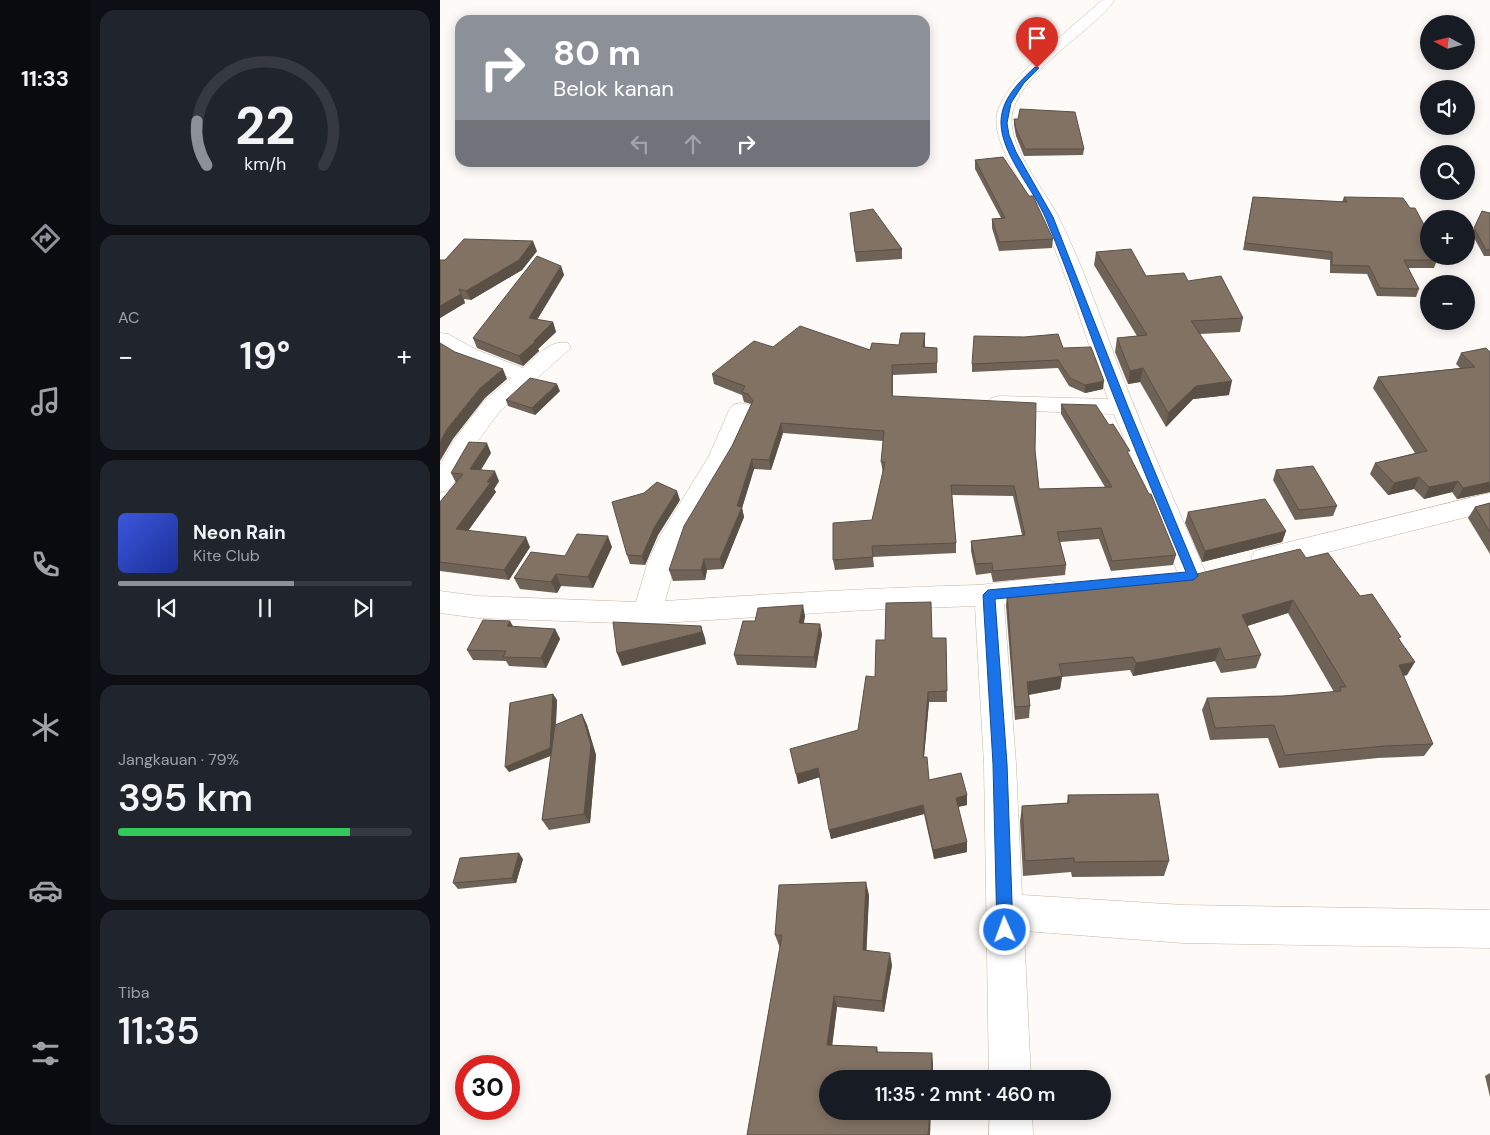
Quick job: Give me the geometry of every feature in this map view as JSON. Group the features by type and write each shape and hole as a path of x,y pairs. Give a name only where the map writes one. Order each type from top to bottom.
{"street":[{"path":"1109,0 1022,82 1008,103 1004,123 1006,135 1013,152 1049,217 1123,407 1181,577 1490,502"},
{"path":"440,339 469,355 527,377"},
{"path":"440,484 455,462 466,440 492,406 560,348"},
{"path":"997,403 1123,407"},
{"path":"647,613 662,562 673,536 721,456 740,410"},
{"path":"440,602 478,607 647,613 866,599 988,595 1074,587"},
{"path":"988,595 1000,764 1010,1070"},
{"path":"1005,912 1183,924 1490,928"},
{"path":"1011,1120 1011,1135"}],"building":[{"path":"1020,109 1075,112 1084,149 1025,149 1016,129 1014,119 1018,119"},
{"path":"1003,157 1029,196 1033,196 1053,239 999,242 992,219 1005,218 975,160"},
{"path":"1253,197 1347,202 1344,197 1403,198 1410,208 1415,208 1420,217 1420,260 1404,260 1419,289 1380,288 1369,266 1332,265 1332,252 1245,243"},
{"path":"873,209 902,249 855,252 850,213"},
{"path":"1482,211 1490,213 1490,250 1486,250 1475,230"},
{"path":"464,239 533,241 519,260 466,291 459,289 461,294 440,306 440,260 445,260"},
{"path":"1131,249 1146,276 1184,273 1188,281 1221,276 1243,318 1191,321 1232,381 1196,386 1168,413 1143,368 1130,371 1117,338 1147,335 1096,252"},
{"path":"537,256 561,266 529,318 553,322 519,356 473,338"},
{"path":"800,326 870,350 872,343 899,345 901,333 925,333 923,347 937,348 937,363 892,365 892,396 1036,403 1035,450 1039,489 1112,487 1061,404 1096,405 1109,425 1113,424 1130,451 1127,451 1149,494 1151,494 1176,555 1112,561 1101,528 1057,532 1066,565 993,571 992,563 976,564 971,541 1025,535 1014,486 951,485 956,543 872,546 873,557 833,560 833,523 872,520 885,462 881,462 884,431 781,423 769,460 752,459 737,506 742,507 720,559 704,559 701,570 669,570 684,526 732,446 753,401 748,394 742,392 745,386 712,374 754,341 773,347"},
{"path":"1058,334 1063,348 1091,347 1104,381 1085,385 1070,378 1058,360 972,364 974,336 1024,337"},
{"path":"440,343 455,352 503,369 480,388 447,429 440,442"},
{"path":"1486,348 1490,352 1490,482 1463,488 1458,481 1429,487 1419,477 1394,483 1375,463 1427,451 1378,377 1475,367 1461,353"},
{"path":"530,378 557,384 532,408 506,400"},
{"path":"469,442 487,443 470,469 495,471 487,482 491,482 456,529 526,537 504,570 440,562 440,502 463,474 451,473"},
{"path":"1313,466 1337,506 1299,510 1276,470"},
{"path":"657,482 677,491 655,526 642,556 627,555 612,502 644,493"},
{"path":"1265,499 1286,531 1205,551 1188,512"},
{"path":"1490,503 1490,532 1475,507"},
{"path":"577,534 608,536 588,577 556,574 551,582 514,578 531,552 565,556"},
{"path":"1300,549 1306,558 1328,553 1360,596 1372,594 1401,637 1398,638 1415,662 1399,665 1433,744 1385,746 1285,755 1274,725 1215,728 1207,698 1283,696 1341,691 1340,687 1346,687 1293,600 1242,615 1261,655 1225,660 1220,648 1136,663 1133,657 1059,664 1062,676 1027,682 1030,706 1015,707 1007,592 1197,574"},
{"path":"931,602 932,638 946,638 947,691 928,692 923,757 927,757 929,780 961,773 967,795 956,798 967,842 933,850 923,805 829,830 818,768 796,774 790,749 858,730 866,676 875,677 876,640 885,640 886,603"},
{"path":"803,605 799,623 820,624 814,657 734,655 743,621 755,621 758,608"},
{"path":"483,620 510,621 507,626 555,629 541,658 503,657 506,651 467,650"},
{"path":"613,622 701,626 702,632 617,653"},
{"path":"553,694 550,748 505,767 510,703"},
{"path":"582,714 591,745 584,814 542,820 555,725"},
{"path":"1158,794 1169,861 1074,862 1074,858 1025,861 1022,806 1069,803 1068,795"},
{"path":"519,853 512,878 453,883 460,858"},
{"path":"866,882 863,950 890,953 882,1001 834,996 827,1045 877,1047 876,1052 932,1053 931,1070 819,1070 819,1120 929,1120 928,1135 747,1135 782,935 775,935 779,885"}],"route":[{"path":"1005,930 1000,764 988,595 1193,576 1123,407 1049,217 1013,152 1006,135 1005,114 1012,94 1037,68"}]}
